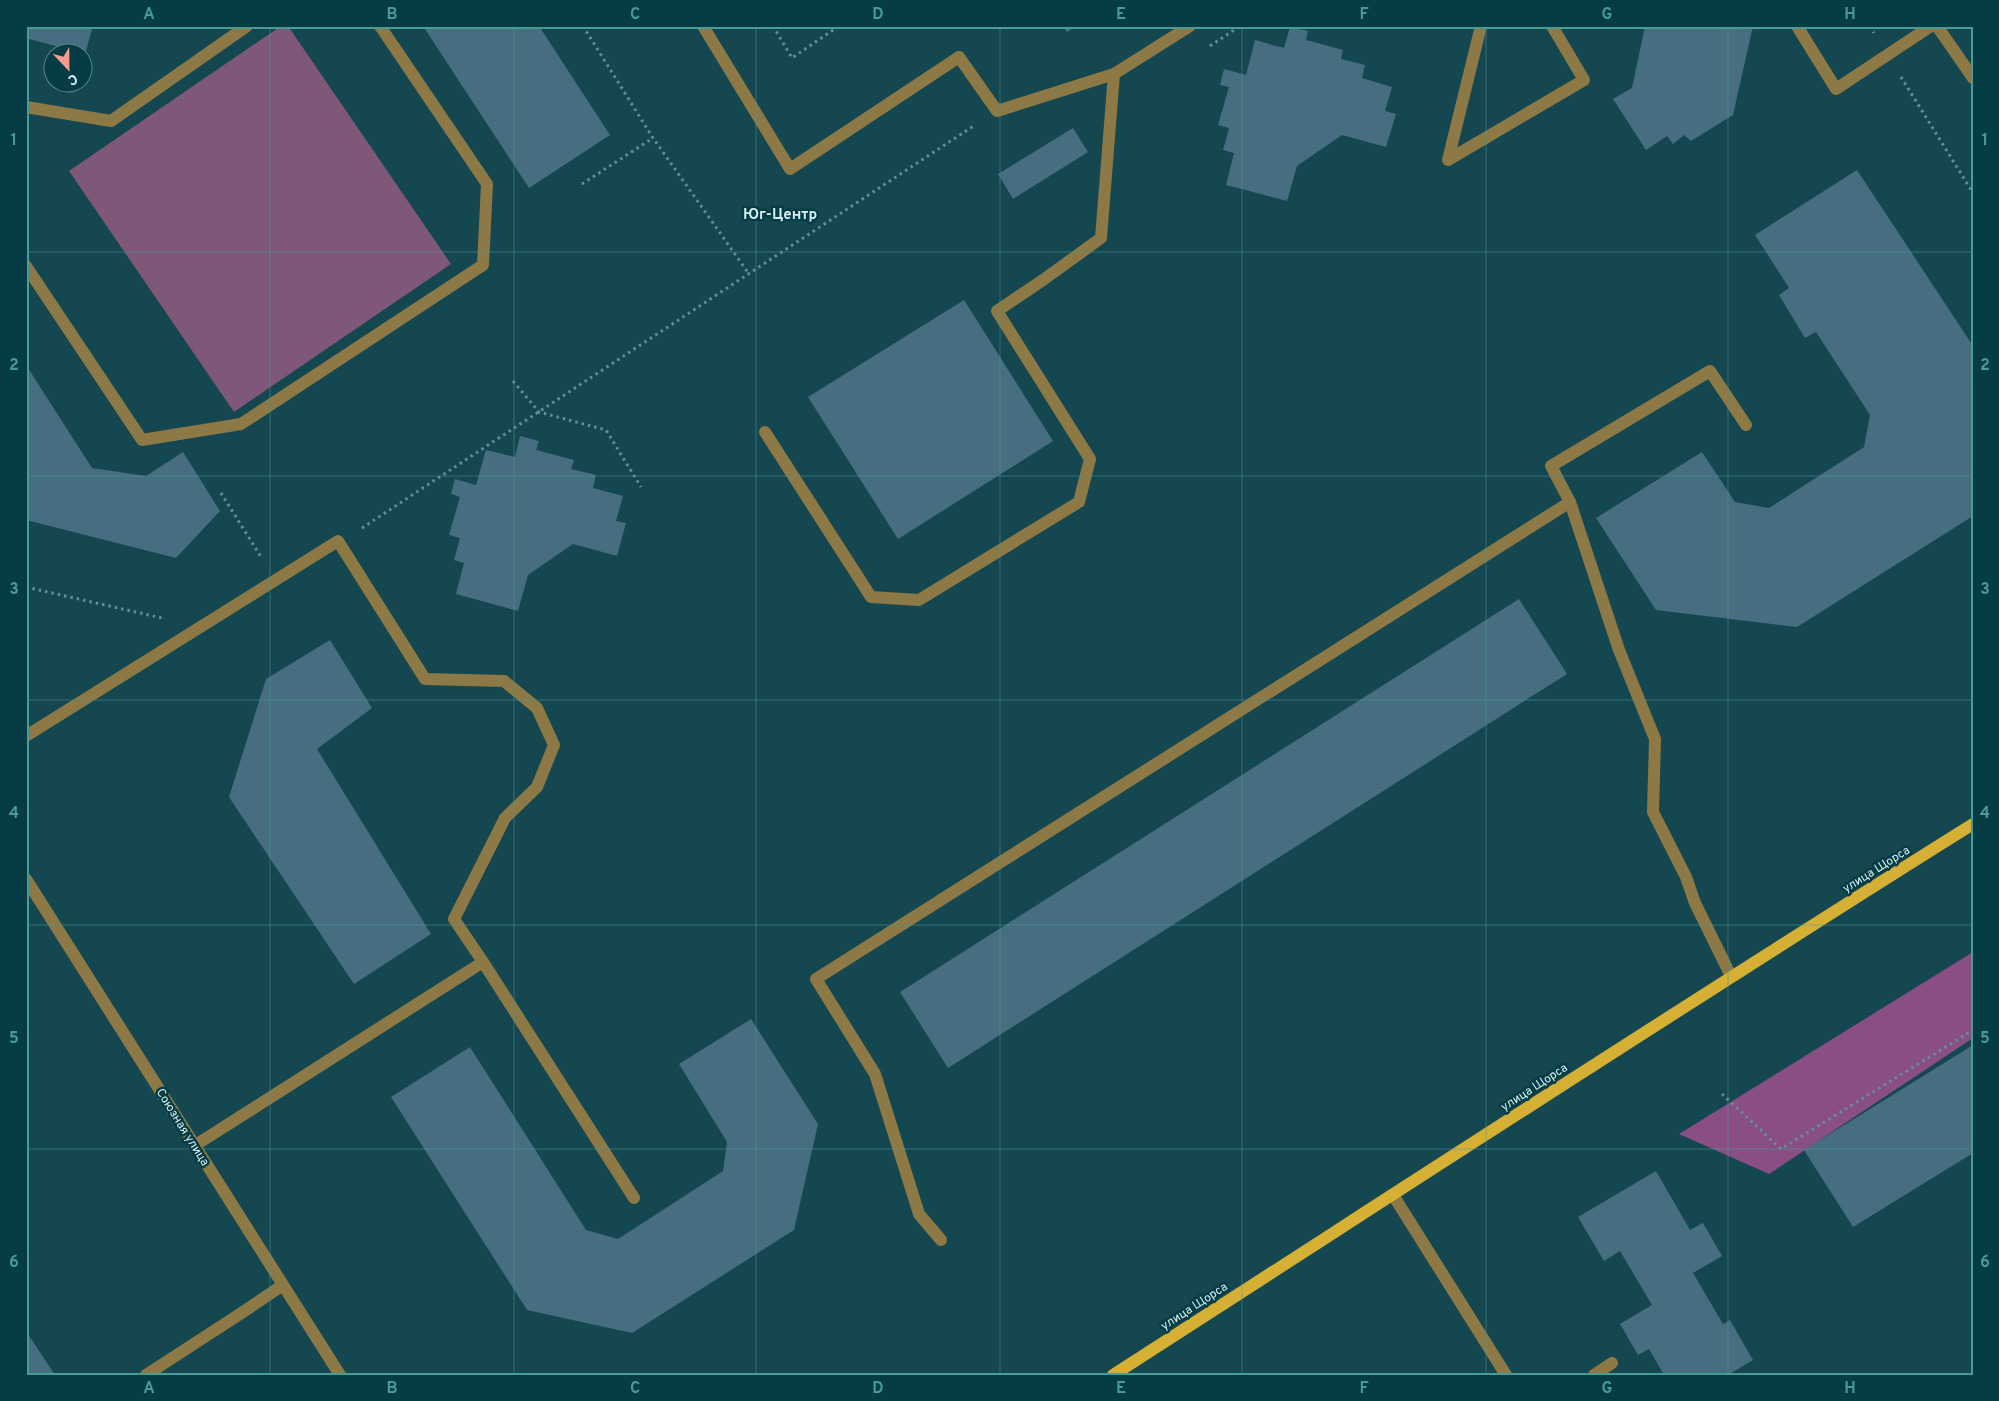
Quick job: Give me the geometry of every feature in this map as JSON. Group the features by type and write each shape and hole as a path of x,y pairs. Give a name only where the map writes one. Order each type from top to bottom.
{"main road":[{"name":"улица Щорса","path":"1113,1375 1731,976 1973,824"}],"street":[{"path":"26,108 110,121 247,26"},
{"path":"26,266 142,440 241,424 483,265 487,184 380,26"},
{"path":"703,26 790,169 959,57 997,111 1114,74 1190,26"},
{"path":"1481,26 1448,160 1584,80 1552,26"},
{"path":"1797,26 1836,89 1932,26"},
{"path":"1936,26 1973,78"},
{"path":"765,432 871,597 919,600 1079,502 1090,459 997,311 1101,238 1114,74"},
{"path":"1731,976 1695,903 1686,877 1653,812 1655,739 1619,650 1570,502 1551,466 1710,371 1746,425"},
{"path":"940,1240 919,1214 875,1074 816,979 1570,502"},
{"path":"26,736 338,541 425,680 504,680 537,708 554,745 537,787 505,818 454,919 634,1198"},
{"name":"Союзная улица","path":"26,879 340,1375"},
{"path":"194,1146 483,962"},
{"path":"1393,1196 1506,1375"},
{"path":"146,1375 244,1312 282,1285"},
{"path":"1594,1375 1612,1363"}],"path":[{"path":"583,26 653,138 749,274"},
{"path":"773,26 792,58 839,26"},
{"path":"1208,47 1240,26"},
{"path":"1870,26 1973,193"},
{"path":"338,541 361,529 997,111"},
{"path":"582,184 653,138"},
{"path":"513,381 539,412 606,430 641,487"},
{"path":"221,493 264,562"},
{"path":"26,587 170,620"},
{"path":"1722,1094 1781,1150 1973,1030"}],"shaded area":[{"path":"281,26 288,26 451,264 234,412 69,171"},
{"path":"1973,952 1973,1038 1769,1174 1679,1134"}],"building":[{"path":"27,26 93,26 88,42 42,42 26,38"},
{"path":"423,26 539,26 610,135 529,188"},
{"path":"1063,26 1076,26 1067,32"},
{"path":"1645,26 1753,26 1733,115 1691,141 1684,135 1673,144 1667,136 1646,150 1613,99 1632,88"},
{"path":"1290,27 1308,31 1306,40 1343,50 1341,59 1365,65 1362,78 1392,87 1385,111 1396,114 1386,147 1342,135 1297,166 1287,201 1226,185 1234,153 1223,150 1229,128 1218,125 1229,87 1220,85 1224,69 1246,75 1255,40 1284,48"},
{"path":"1073,128 1088,152 1013,199 998,174"},
{"path":"1857,170 1973,346 1973,516 1797,627 1656,610 1596,518 1702,452 1735,502 1769,508 1864,447 1870,415 1816,332 1805,338 1779,295 1789,288 1755,235"},
{"path":"964,300 1053,441 898,539 808,397"},
{"path":"26,365 92,468 146,476 183,452 220,511 176,558 26,520"},
{"path":"520,436 539,441 536,450 574,460 571,469 596,475 593,488 623,496 616,521 626,523 617,556 573,544 528,575 518,611 456,594 464,563 454,560 460,538 449,535 460,497 451,494 455,479 476,485 486,450 515,457"},
{"path":"1519,599 1567,674 948,1068 900,992"},
{"path":"330,640 372,708 317,749 431,934 354,984 229,797 266,679"},
{"path":"751,1019 818,1124 794,1230 632,1333 527,1310 391,1097 470,1047 586,1230 618,1239 723,1171 727,1142 679,1064"},
{"path":"1973,1045 1973,1153 1853,1227 1804,1150"},
{"path":"1656,1171 1690,1230 1703,1223 1722,1256 1693,1273 1723,1324 1730,1320 1753,1360 1728,1375 1664,1375 1649,1349 1638,1355 1620,1324 1652,1305 1620,1251 1604,1261 1578,1217"},
{"path":"26,1331 55,1375 26,1375"}],"district":[{"name":"Юг-Центр","path":"780,214"}]}
